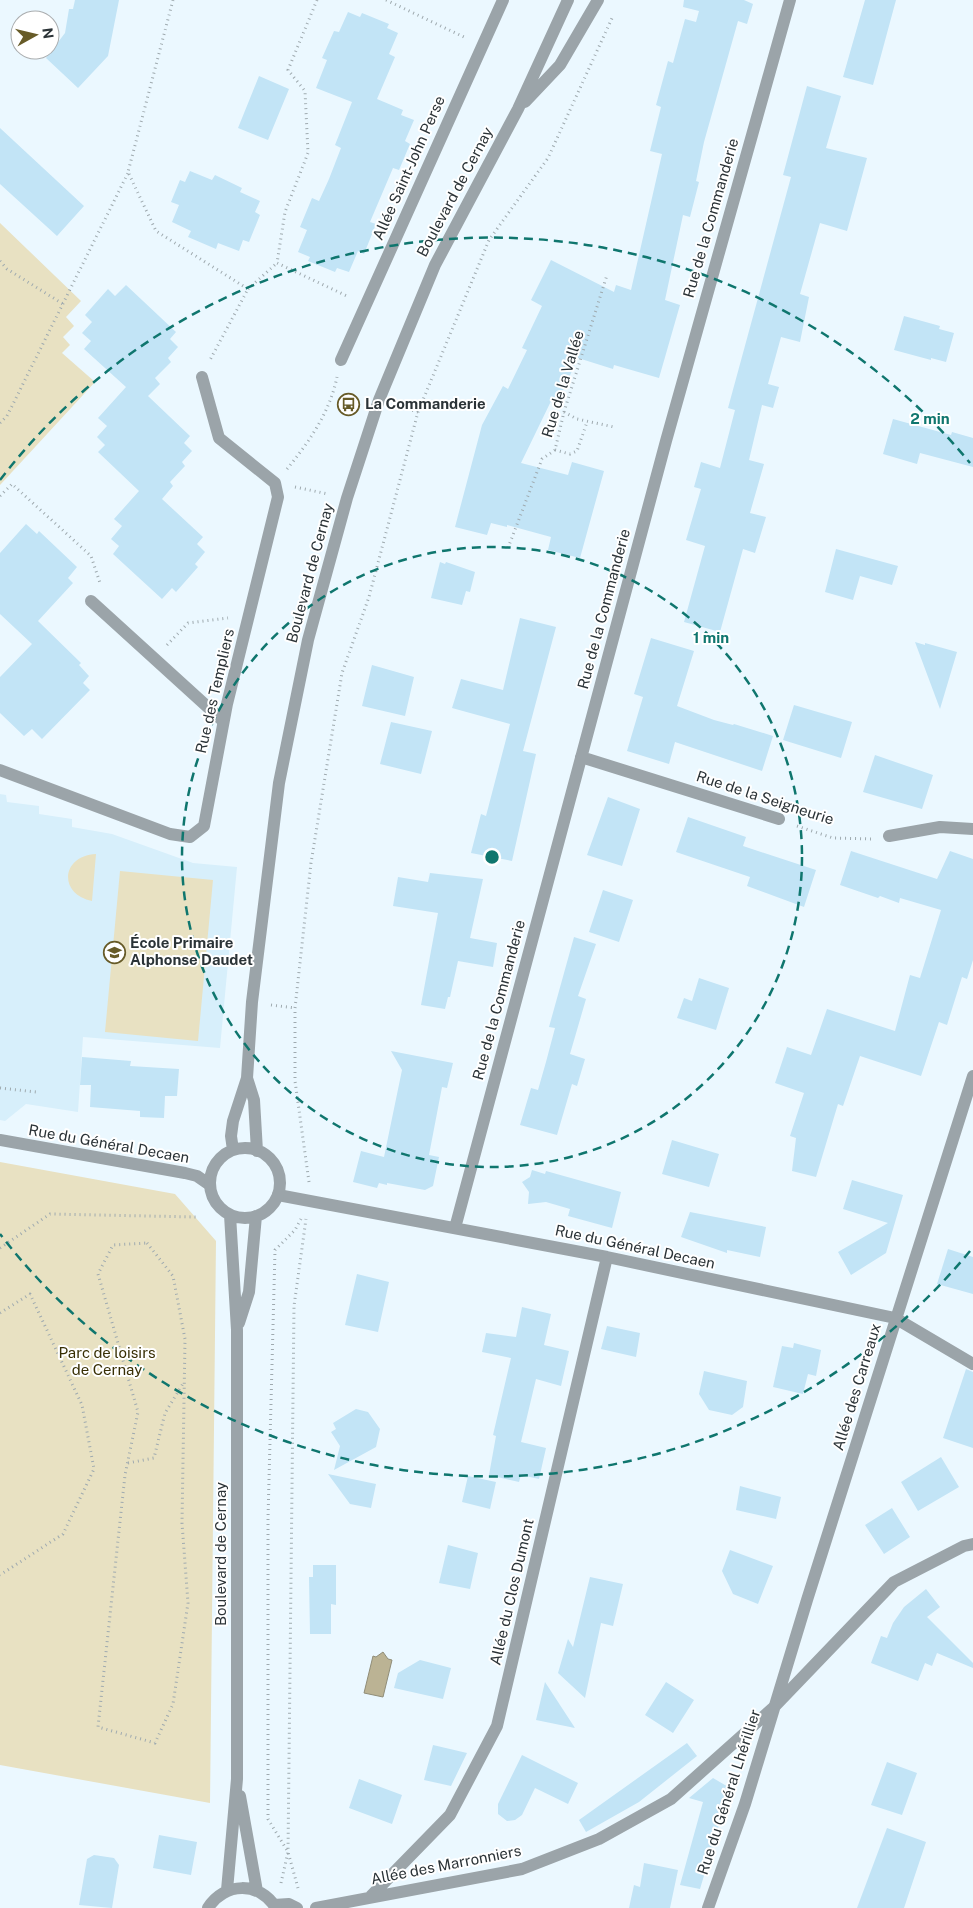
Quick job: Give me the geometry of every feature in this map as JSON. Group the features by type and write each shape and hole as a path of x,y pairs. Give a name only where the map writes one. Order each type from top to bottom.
{"street":[{"name":"Allée Saint-John Perse","path":"342,360 503,0"},
{"name":"Boulevard de Cernay","path":"233,1150 231,1136 233,1121 247,1078 254,983 279,783 308,640 346,498 379,400 435,265 518,109 568,0"},
{"name":"Boulevard de Cernay","path":"518,109 560,65 598,0"},
{"name":"Rue de la Commanderie","path":"455,1228 666,441 790,0"},
{"path":"202,377 219,438 275,483"},
{"name":"Rue des Templiers","path":"0,770 170,834 190,837 204,826 223,721 278,497 275,483"},
{"path":"91,601 223,721"},
{"name":"Rue de la Seigneurie","path":"581,757 779,820"},
{"path":"888,836 940,827 973,829"},
{"name":"Allée des Carreaux","path":"773,1708 973,1076"},
{"name":"Boulevard de Cernay","path":"247,1078 254,1100 257,1151"},
{"name":"Rue du Général Decaen","path":"0,1140 185,1173 198,1176 210,1185"},
{"path":"241,1148 257,1151 273,1162 278,1170 280,1179 278,1195 269,1208 256,1216 247,1218 230,1215 216,1202 210,1185 213,1169 218,1161 233,1150 241,1148"},
{"name":"Rue du Général Decaen","path":"278,1195 309,1203 607,1257 895,1318 973,1364"},
{"name":"Boulevard de Cernay","path":"226,1890 237,1779 237,1330 230,1215"},
{"name":"Boulevard de Cernay","path":"237,1330 249,1292 256,1216"},
{"name":"Allée du Clos Dumont","path":"371,1896 450,1816 497,1726 607,1257"},
{"name":"Rue du Général Lhérillier","path":"708,1908 745,1804 773,1708 894,1582 964,1546 973,1544"},
{"name":"Allée des Marronniers","path":"316,1908 371,1896 522,1869 599,1838 671,1799 773,1708"},
{"name":"Boulevard de Cernay","path":"237,1779 257,1891"},
{"path":"208,1908 216,1897 226,1890 247,1888 267,1897 275,1907 299,1902"}],"path":[{"path":"0,423 7,416 128,172 173,0"},
{"path":"202,377 248,289 277,263 285,212 308,153 306,91 288,70 317,0"},
{"path":"386,0 483,46"},
{"path":"275,1907 288,1852 294,1306 309,1203 309,1181 294,1081 295,1008 311,863 342,673 369,597 418,412 489,240 548,158 617,8"},
{"path":"128,172 156,231 248,289"},
{"path":"0,261 7,269 63,304"},
{"path":"277,263 365,305"},
{"name":"Rue de la Vallée","path":"508,548 542,459 555,450 564,412 607,275"},
{"path":"331,495 275,483 308,443 333,395 342,360"},
{"path":"397,405 418,412"},
{"path":"564,412 587,422 614,427"},
{"path":"555,450 570,454 577,451 587,422"},
{"path":"0,496 12,484 91,556 101,588"},
{"path":"165,647 188,623 248,616"},
{"path":"158,640 172,653"},
{"name":"Rue de la Seigneurie","path":"779,820 833,838 861,840 888,836"},
{"path":"269,1005 295,1008"},
{"path":"0,1088 36,1092"},
{"path":"299,1902 288,1852 268,1819 268,1518 275,1250 295,1230 309,1203"},
{"path":"0,1248 50,1214 196,1217"},
{"path":"147,1243 173,1276 185,1339 184,1380 182,1523 188,1603 172,1704 155,1743 98,1727 128,1463 138,1412 98,1274 113,1245 147,1243"},
{"path":"0,1313 30,1294 82,1406 94,1469 63,1534 0,1575"},
{"path":"128,1463 154,1458 165,1413 184,1380"}],"shaded area":[{"name":"École Primaire Alphonse Daudet","path":"0,794 6,795 7,802 39,806 39,814 72,819 72,827 112,834 193,863 237,867 220,1048 83,1037 78,1112 26,1104 5,1121 0,1120"},
{"path":"383,1652 388,1659 392,1660 383,1697 364,1693 373,1656 376,1657"}],"green space":[{"path":"0,223 81,301 66,317 74,326 63,337 70,345 62,353 95,382 0,485"},
{"path":"96,854 92,901 81,897 73,891 69,884 68,876 70,868 76,861 84,856"},
{"path":"120,871 213,880 198,1041 105,1032"},
{"name":"Parc de loisirs de Cernay","path":"0,1162 175,1194 216,1241 210,1803 0,1765"}],"building":[{"path":"75,0 119,0 108,56 78,88 48,60 60,60 60,40 65,33 69,9 73,9"},
{"path":"684,0 744,0 753,4 747,24 738,21 704,142 696,181 699,182 690,217 683,215 665,300 680,305 659,378 614,365 613,369 578,358 559,399 553,397 521,463 568,475 572,462 604,471 580,558 548,550 551,537 507,525 507,527 491,523 487,535 455,527 482,425 503,386 508,389 527,350 522,348 542,306 531,300 551,260 614,292 616,285 631,290 662,154 650,151 661,107 656,105 668,61 673,63 685,19 696,22 699,11 683,7"},
{"path":"865,0 896,0 873,85 843,77"},
{"path":"348,12 360,17 362,13 389,24 387,28 398,33 389,54 395,57 377,99 403,110 401,115 414,120 405,141 410,144 399,170 393,168 370,222 376,224 364,254 358,251 349,272 337,268 335,272 308,261 310,257 298,252 307,230 300,227 312,198 319,201 329,179 341,148 335,145 352,102 316,88 327,60 322,58 334,31 339,32"},
{"path":"259,76 289,89 268,140 238,128"},
{"path":"807,86 841,96 826,148 867,158 847,231 820,223 800,294 809,297 800,342 781,337 768,384 779,387 773,408 762,405 749,460 764,464 750,513 766,517 755,553 743,549 720,632 684,622 705,546 686,540 701,489 694,487 701,462 720,468 735,410 728,408 791,177 783,175"},
{"path":"0,128 84,206 57,236 0,184"},
{"path":"190,171 212,180 215,175 242,188 240,192 260,201 255,212 260,215 249,242 243,240 239,251 218,243 216,249 188,237 191,231 172,222 179,205 171,202 180,180 185,182"},
{"path":"126,285 176,332 170,339 178,347 168,358 171,362 155,378 160,384 148,396 190,436 184,443 192,451 182,462 185,466 170,482 173,486 162,499 203,537 197,544 205,552 195,564 198,567 176,592 172,588 162,599 113,554 119,546 111,539 122,526 114,519 139,491 98,452 105,445 97,437 107,426 98,418 126,387 84,349 91,341 82,333 92,322 85,315 108,289 115,296"},
{"path":"904,316 940,326 939,329 954,333 946,362 894,350"},
{"path":"893,419 951,435 952,432 973,438 973,467 920,453 917,464 883,454"},
{"path":"26,524 37,534 39,531 77,567 68,578 73,583 38,621 81,663 79,665 89,676 83,683 90,690 42,739 32,729 24,736 0,713 0,677 32,644 0,614 0,553"},
{"path":"836,549 898,566 892,585 860,576 853,600 825,592"},
{"path":"440,562 445,564 446,562 475,572 470,592 466,591 462,605 431,598"},
{"path":"520,618 556,627 523,751 536,754 512,861 471,853 481,814 486,816 510,724 452,708 461,679 503,690"},
{"path":"651,638 694,651 677,706 714,720 773,736 762,771 675,742 669,764 627,751 643,697 634,694"},
{"path":"915,642 957,652 940,709"},
{"path":"372,665 414,677 405,716 362,706"},
{"path":"794,705 852,722 841,758 783,740"},
{"path":"391,722 432,731 421,774 380,764"},
{"path":"875,755 933,775 922,809 863,792"},
{"path":"608,797 640,809 622,866 587,855"},
{"path":"688,817 746,837 743,846 816,870 804,907 747,886 750,877 676,852"},
{"path":"851,851 937,879 950,851 973,859 973,960 967,979 962,977 947,1025 939,1022 921,1076 860,1056 843,1106 838,1104 816,1177 792,1171 796,1138 790,1136 804,1093 775,1083 787,1047 811,1055 827,1009 895,1031 910,975 920,978 941,910 900,898 899,903 880,896 878,898 840,885"},
{"path":"430,873 483,879 470,938 497,943 493,967 458,961 450,997 448,997 445,1009 421,1005 438,913 393,906 398,877 428,882"},
{"path":"603,890 633,900 619,942 589,932"},
{"path":"574,937 596,944 578,996 586,999 570,1054 585,1059 577,1086 572,1084 557,1135 520,1125 531,1088 538,1090 555,1028 549,1027"},
{"path":"699,978 729,988 716,1030 677,1018 684,998 692,1001"},
{"path":"391,1051 453,1063 447,1088 442,1087 429,1155 439,1157 433,1186 425,1190 387,1183 387,1185 379,1183 377,1188 353,1182 361,1151 384,1157 402,1070"},
{"path":"82,1057 131,1061 130,1066 179,1069 177,1096 165,1096 164,1118 140,1117 140,1111 90,1107 91,1085 80,1085"},
{"path":"672,1140 719,1154 709,1187 662,1174"},
{"path":"532,1170 545,1174 546,1171 621,1192 612,1228 568,1216 570,1209 546,1202 528,1204 529,1192 522,1182 530,1177"},
{"path":"852,1180 903,1195 886,1253 851,1275 838,1252 888,1223 843,1209"},
{"path":"690,1212 766,1227 760,1257 727,1250 727,1253 681,1237"},
{"path":"948,1249 973,1257 973,1294 937,1284"},
{"path":"357,1274 389,1282 378,1332 345,1325"},
{"path":"522,1307 551,1314 544,1345 569,1351 561,1386 536,1379 521,1442 546,1448 539,1479 521,1475 519,1482 489,1475 496,1436 493,1435 511,1358 482,1352 486,1333 516,1337"},
{"path":"607,1326 640,1333 636,1357 601,1349"},
{"path":"794,1343 821,1350 816,1376 808,1374 803,1394 773,1387 782,1346 793,1348"},
{"path":"966,1369 973,1372 973,1448 943,1438"},
{"path":"704,1371 747,1381 743,1407 732,1415 709,1410 699,1394"},
{"path":"356,1409 368,1412 380,1429 376,1447 334,1470 340,1446 331,1432 336,1429 333,1423"},
{"path":"941,1457 959,1487 918,1511 901,1482"},
{"path":"328,1474 376,1484 371,1508 350,1504"},
{"path":"468,1476 496,1482 490,1509 462,1502"},
{"path":"740,1486 781,1497 776,1519 736,1510"},
{"path":"892,1508 910,1537 884,1554 865,1525"},
{"path":"448,1545 478,1553 470,1589 439,1583"},
{"path":"730,1550 773,1566 758,1604 733,1594 722,1571"},
{"path":"313,1565 336,1565 336,1605 331,1604 331,1634 310,1634 309,1577 313,1577"},
{"path":"590,1577 623,1584 613,1626 601,1623 585,1698 558,1673 568,1639 573,1647"},
{"path":"926,1589 940,1607 927,1617 973,1663 973,1668 937,1653 932,1666 925,1663 918,1681 871,1663 881,1636 887,1638 893,1623 904,1607"},
{"path":"420,1660 451,1668 443,1699 394,1688 398,1673"},
{"path":"545,1682 575,1728 536,1720"},
{"path":"666,1682 694,1700 673,1733 645,1715"},
{"path":"687,1743 697,1756 639,1802 586,1832 579,1820"},
{"path":"433,1745 467,1753 451,1786 424,1780"},
{"path":"522,1755 578,1783 568,1804 535,1788 522,1815 515,1820 507,1821 498,1814 498,1804"},
{"path":"887,1762 917,1773 902,1815 871,1805"},
{"path":"713,1778 730,1788 700,1889 680,1885 703,1802 689,1798"},
{"path":"359,1779 402,1795 392,1824 349,1808"},
{"path":"887,1828 926,1842 904,1908 857,1908"},
{"path":"159,1835 197,1842 191,1875 153,1868"},
{"path":"94,1855 114,1858 119,1865 112,1908 79,1905 87,1859"},
{"path":"644,1863 678,1870 670,1908 629,1908 634,1885 640,1887"}],"place":[{"name":"La Commanderie","path":"349,404"},
{"name":"École Primaire Alphonse Daudet","path":"114,952"}]}
